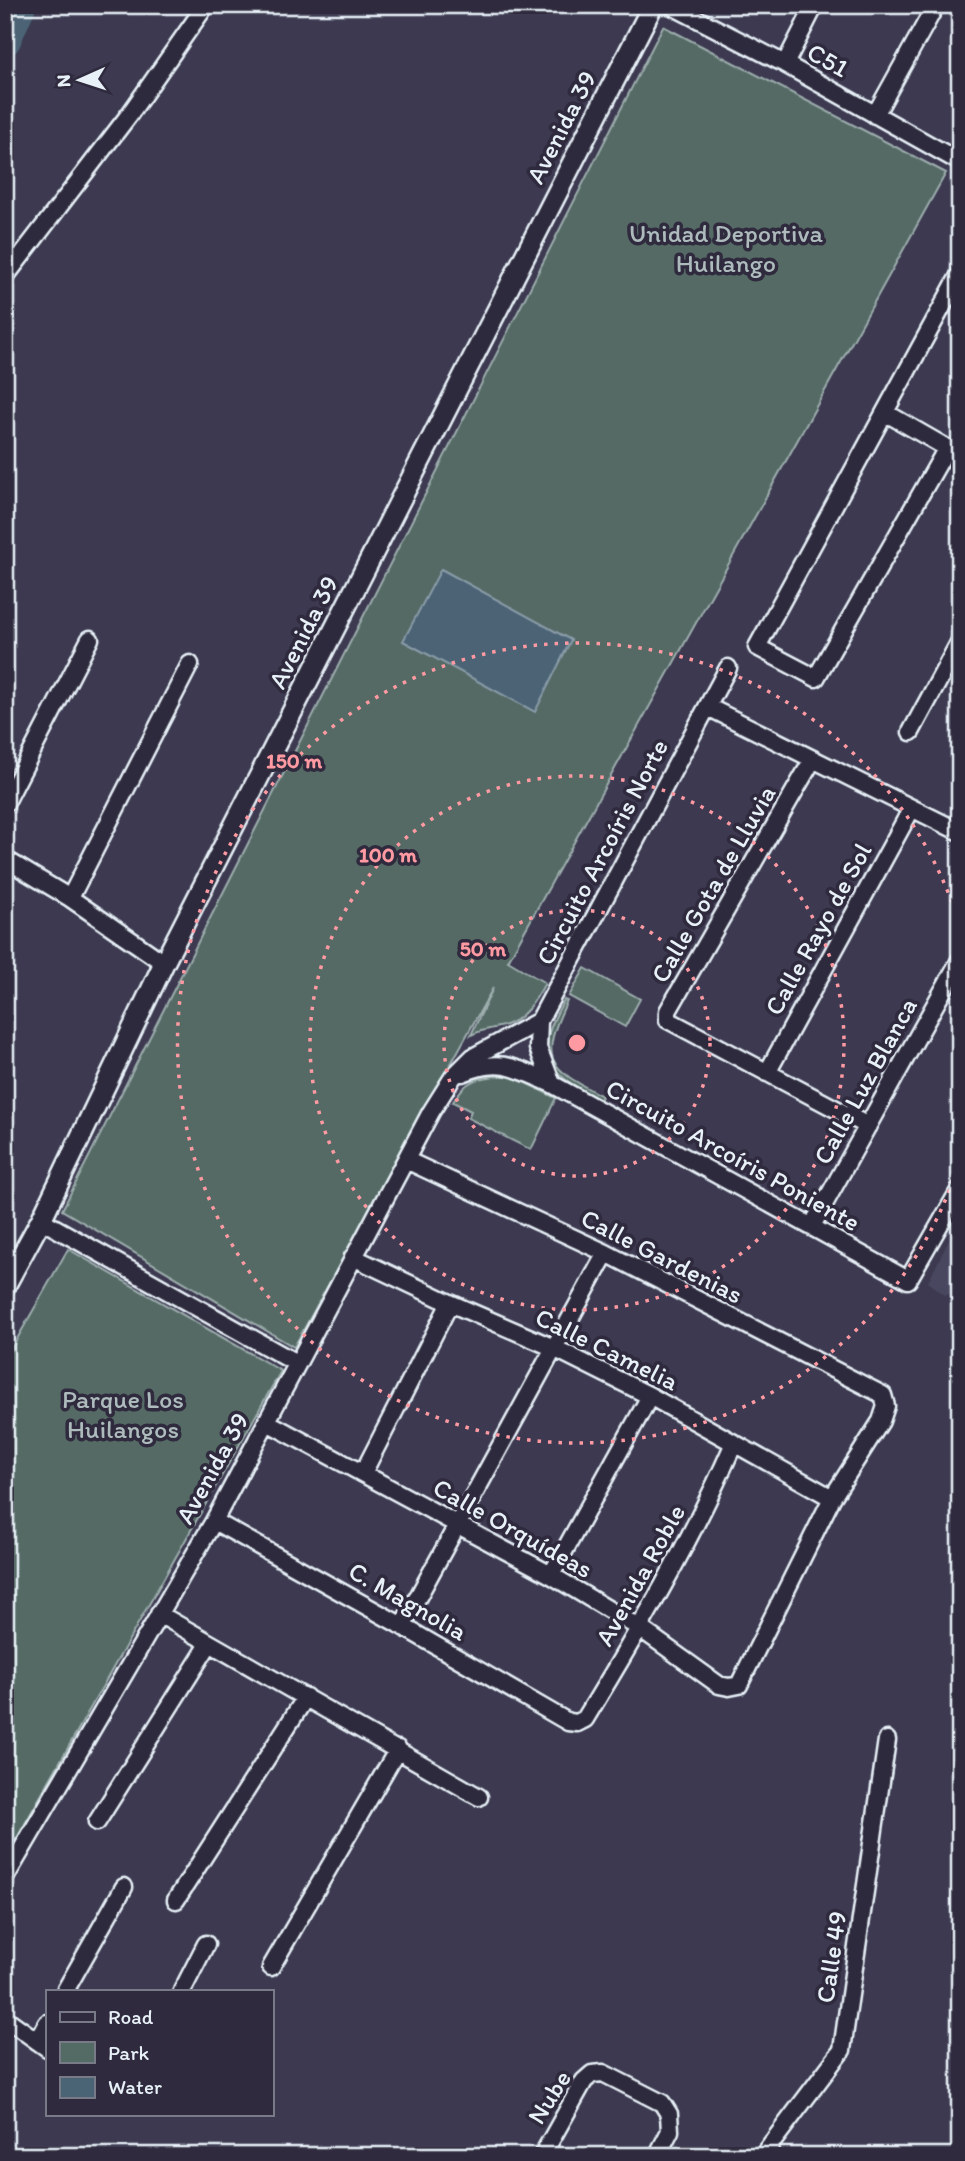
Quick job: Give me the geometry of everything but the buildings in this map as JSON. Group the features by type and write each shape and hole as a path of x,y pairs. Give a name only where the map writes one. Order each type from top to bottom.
{"street":[{"path":"5,277 129,115 205,5"},
{"name":"Avenida 39","path":"5,1286 41,1220 164,963 653,5"},
{"name":"C51","path":"670,5 785,64 960,162"},
{"path":"785,64 815,5"},
{"path":"875,115 936,5"},
{"path":"886,413 947,448 816,678 757,647 960,274"},
{"path":"5,804 90,639"},
{"path":"911,732 960,641"},
{"path":"70,898 190,664"},
{"name":"Circuito Arcoíris Norte","path":"539,1021 728,668"},
{"path":"708,707 912,808 957,825"},
{"name":"Calle Gota de Lluvia","path":"813,759 668,1011 668,1020 868,1126"},
{"name":"Calle Rayo de Sol","path":"767,1073 912,808"},
{"path":"5,859 70,898 164,963"},
{"name":"Calle Luz Blanca","path":"812,1226 960,960"},
{"path":"453,1077 473,1057 539,1021"},
{"path":"539,1021 538,1048 552,1084"},
{"name":"Circuito Arcoíris Poniente","path":"453,1077 482,1065 510,1065 552,1084 908,1280 960,1189"},
{"name":"Avenida 39","path":"5,1878 214,1521 431,1112 453,1077"},
{"name":"Calle Gardenias","path":"406,1160 606,1253 883,1395 886,1406 881,1421 832,1497"},
{"path":"41,1220 296,1363"},
{"path":"402,1626 606,1253"},
{"name":"Calle Camelia","path":"353,1257 650,1396 832,1497"},
{"path":"363,1473 450,1303"},
{"path":"551,1575 650,1396"},
{"name":"Calle Orquídeas","path":"267,1422 551,1575 640,1629 719,1685 729,1687 739,1685 832,1497"},
{"name":"Avenida Roble","path":"577,1723 586,1719 640,1629 700,1518 734,1443"},
{"name":"C. Magnolia","path":"214,1521 568,1722 577,1723"},
{"path":"159,1614 479,1797"},
{"path":"97,1822 209,1644"},
{"path":"176,1900 306,1697"},
{"name":"Calle 49","path":"762,2156 842,2050 887,1740"},
{"path":"271,1967 398,1749"},
{"path":"66,1990 124,1887"},
{"path":"182,1990 206,1944"},
{"path":"5,2018 42,2045 46,2027"},
{"name":"Nube","path":"542,2156 584,2081 592,2074 603,2073 662,2103 669,2114 670,2131 657,2156"}],"shaded area":[{"path":"954,1230 960,1230 960,1291 945,1295 928,1282"}],"green space":[{"name":"Unidad Deportiva Huilango","path":"663,26 946,173 508,961 545,983 523,1015 503,1026 471,1035 493,988 294,1347 62,1210"},
{"path":"585,968 640,999 625,1027 569,996"},
{"path":"564,1000 567,1001 553,1037 553,1060 569,1077 602,1096 600,1100 569,1082 553,1065 548,1055 550,1030"},
{"path":"510,1075 556,1098 531,1150 468,1118 471,1111 453,1102 458,1093 470,1083 484,1078"},
{"name":"Parque Los Huilangos","path":"68,1249 281,1371 5,1859 5,1360"}],"water":[{"path":"441,569 571,640 535,712 403,641"}],"waterway":[{"path":"5,40 20,5"}]}
